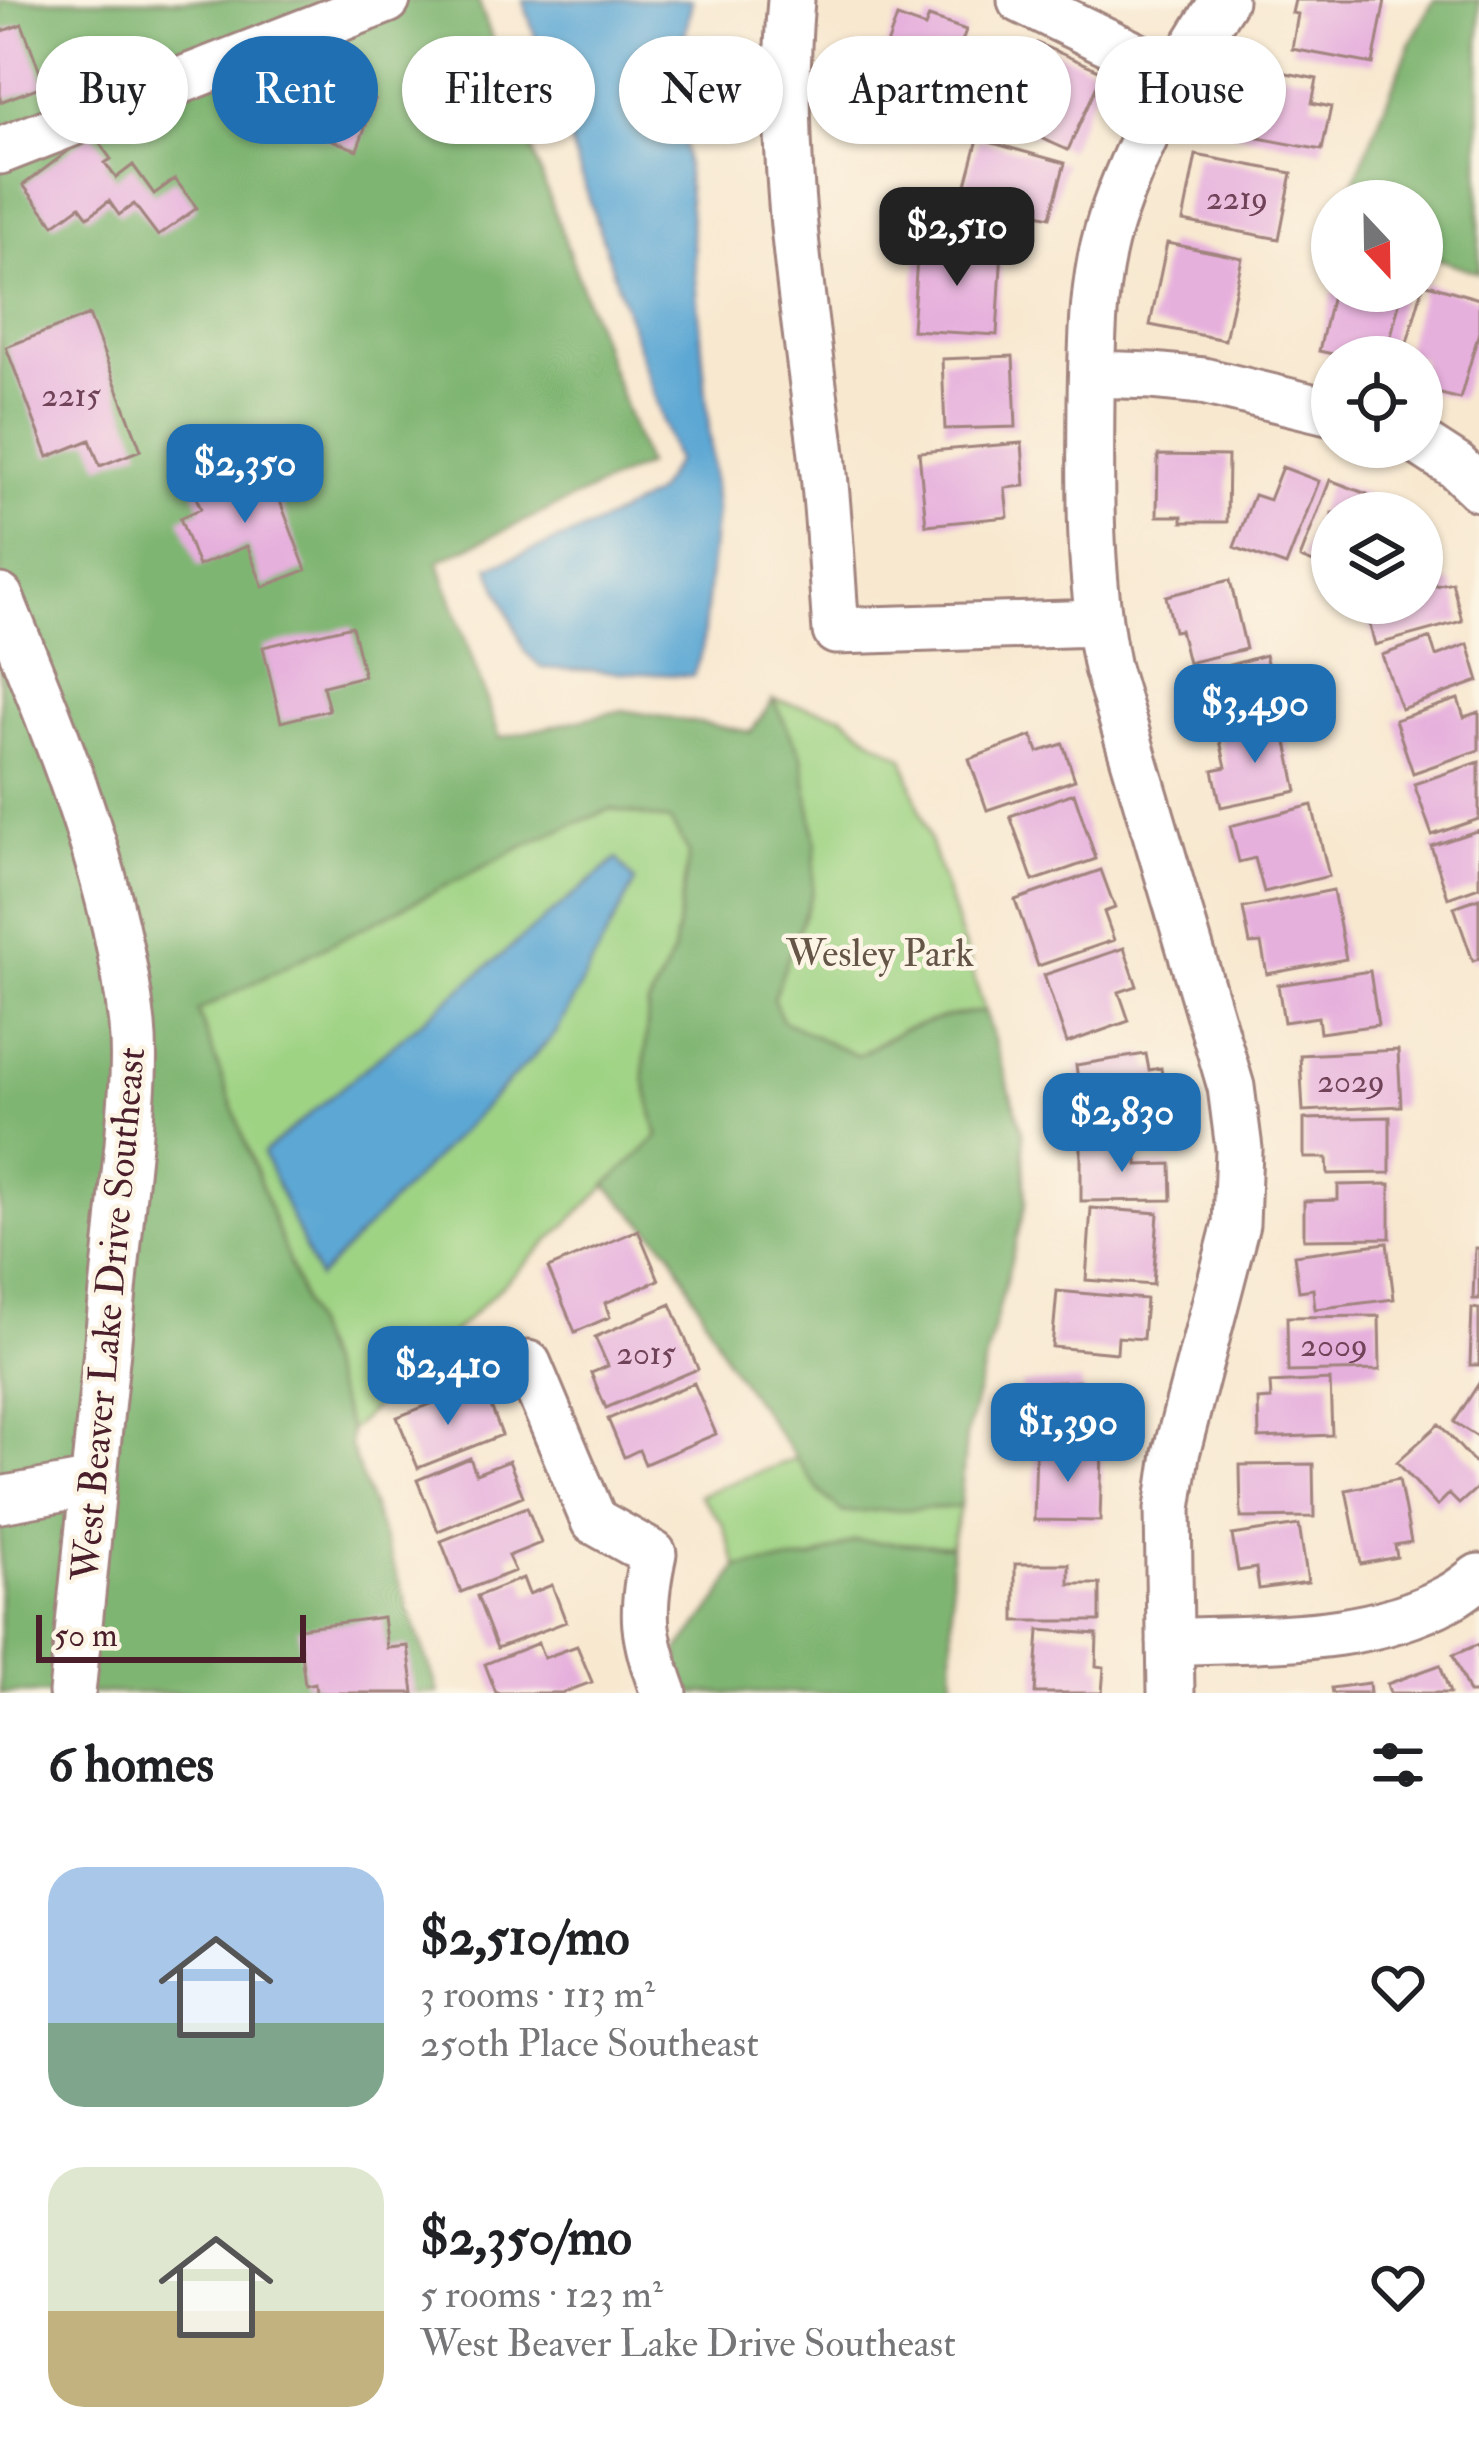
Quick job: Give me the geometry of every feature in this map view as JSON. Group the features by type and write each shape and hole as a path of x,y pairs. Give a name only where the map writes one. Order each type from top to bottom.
{"street":[{"path":"0,151 386,0"},
{"path":"791,0 788,159 820,436 836,632 1098,623"},
{"path":"1021,0 1095,36"},
{"path":"1201,36 1224,0"},
{"path":"1143,144 1110,223 1095,297 1090,486 1098,623 1107,668 1231,1087 1239,1149 1236,1224 1176,1454 1168,1509 1171,1693"},
{"path":"1091,374 1203,381 1311,407"},
{"path":"1443,458 1479,488"},
{"name":"West Beaver Lake Drive Southeast","path":"0,596 94,843 122,952 132,1029 128,1144 72,1693"},
{"path":"528,1364 594,1522 653,1554 644,1599 647,1647 664,1693"},
{"path":"0,1500 94,1483"},
{"path":"1170,1642 1332,1633 1386,1623 1447,1599 1479,1577"}],"green space":[{"path":"0,0 478,0 491,36 402,36 402,144 530,144 646,465 438,561 500,738 623,710 751,732 773,700 802,757 816,844 812,894 773,999 783,1021 857,1056 902,1030 985,1011 1023,1133 1026,1202 966,1437 960,1507 842,1512 820,1492 727,1361 671,1251 606,1185 658,1137 644,1077 648,1006 673,953 689,853 670,821 611,809 538,839 198,1011 439,1693 0,1693"},
{"path":"1434,0 1479,0 1479,273 1443,260 1443,180 1355,180 1411,42"},
{"name":"Wesley Park","path":"773,700 842,715 903,757 985,1011 902,1030 857,1056 783,1021 772,999 812,894 802,757"},
{"path":"612,808 671,821 689,853 673,953 648,1006 644,1077 658,1137 350,1431 197,1011 538,839"},
{"path":"796,1458 820,1492 842,1512 960,1507 951,1546 855,1541 812,1559 737,1567 722,1523 699,1495"},
{"path":"855,1541 951,1546 953,1693 678,1693 678,1651 719,1599 737,1567 812,1559"}],"water":[{"path":"523,0 692,0 685,36 619,36 619,144 684,144 716,510 702,650 693,676 542,668 525,652 489,567 590,528 655,494 676,461 571,144 595,144 595,36 535,36"},
{"path":"617,859 635,882 556,1033 318,1278 263,1153"}],"building":[{"path":"1295,0 1385,0 1373,64 1292,49 1298,14 1292,13"},
{"path":"897,17 925,27 929,17 966,30 964,36 890,36"},
{"path":"22,24 36,61 36,88 0,102 0,32"},
{"path":"1071,58 1095,68 1095,90 1071,143"},
{"path":"1286,73 1317,79 1312,103 1331,107 1322,150 1286,143"},
{"path":"77,144 100,144 116,178 133,165 154,194 175,179 197,208 158,236 134,204 119,215 109,201 88,217 80,206 54,225 23,185"},
{"path":"977,144 996,144 1065,163 1050,217 1021,210 1014,235 957,218"},
{"path":"1196,155 1292,173 1279,239 1183,221"},
{"path":"1167,243 1242,258 1225,340 1150,325"},
{"path":"918,244 1002,248 997,335 912,330"},
{"path":"1443,289 1479,299 1479,332 1460,399 1443,395 1443,336 1409,336 1416,312 1443,312"},
{"path":"1328,312 1397,312 1391,336 1322,336"},
{"path":"89,315 141,450 100,466 90,440 48,457 6,347"},
{"path":"1013,356 1016,427 945,429 942,359"},
{"path":"1022,443 1025,486 1005,488 1008,517 926,525 919,452"},
{"path":"1158,455 1228,456 1227,522 1182,522 1182,516 1157,516"},
{"path":"266,464 306,570 263,587 247,546 198,566 180,518 201,509 194,492"},
{"path":"1282,467 1319,481 1286,566 1234,547 1254,495 1269,500"},
{"path":"1330,480 1362,492 1325,492"},
{"path":"1311,529 1311,562 1300,558"},
{"path":"1230,580 1246,649 1188,663 1166,596"},
{"path":"1452,582 1462,621 1375,645 1370,624 1443,624 1443,584"},
{"path":"352,626 364,676 323,686 329,710 281,722 263,647"},
{"path":"1430,638 1436,656 1468,644 1479,681 1401,709 1382,655"},
{"path":"1265,655 1280,711 1227,725 1223,706 1192,714 1183,678"},
{"path":"1458,699 1464,717 1479,712 1479,750 1413,773 1395,720"},
{"path":"1283,723 1297,791 1221,807 1213,770 1226,767 1219,736"},
{"path":"1032,736 1038,752 1063,744 1075,780 987,810 969,759"},
{"path":"1479,762 1479,819 1432,835 1414,784"},
{"path":"1074,793 1096,859 1033,881 1010,816"},
{"path":"1312,805 1329,876 1264,892 1255,858 1239,862 1230,826"},
{"path":"1479,830 1479,887 1448,898 1431,846"},
{"path":"1101,870 1115,908 1104,912 1114,940 1038,966 1015,900"},
{"path":"1333,890 1346,959 1267,974 1261,943 1250,944 1243,908"},
{"path":"1479,898 1479,959 1473,961 1454,907"},
{"path":"1124,948 1137,986 1119,992 1129,1021 1067,1043 1044,975"},
{"path":"1370,971 1378,1025 1320,1033 1318,1017 1284,1022 1278,985"},
{"path":"1398,1050 1401,1106 1303,1111 1300,1055"},
{"path":"1146,1054 1149,1070 1161,1068 1167,1107 1095,1118 1089,1079 1078,1080 1076,1065"},
{"path":"1390,1117 1390,1173 1328,1174 1327,1158 1304,1158 1304,1119"},
{"path":"1137,1143 1137,1165 1171,1164 1172,1200 1081,1201 1081,1144"},
{"path":"1390,1184 1390,1238 1304,1239 1304,1201 1338,1200 1338,1185"},
{"path":"1091,1208 1158,1213 1153,1285 1086,1280"},
{"path":"638,1230 659,1280 605,1303 610,1317 575,1332 548,1268"},
{"path":"1387,1243 1394,1299 1315,1309 1313,1289 1299,1291 1294,1255"},
{"path":"1475,1248 1479,1248 1479,1299 1473,1299"},
{"path":"1057,1291 1146,1299 1143,1339 1118,1337 1117,1353 1052,1347"},
{"path":"671,1304 698,1369 606,1408 591,1373 608,1366 595,1337"},
{"path":"1472,1308 1479,1309 1479,1365 1470,1365"},
{"path":"1379,1316 1380,1370 1288,1372 1287,1317"},
{"path":"1330,1380 1332,1435 1259,1438 1258,1400 1271,1399 1270,1383"},
{"path":"1081,1381 1082,1401 1115,1399 1116,1435 1024,1440 1021,1384"},
{"path":"694,1383 716,1434 645,1464 639,1450 624,1457 608,1419"},
{"path":"1479,1383 1479,1438 1454,1422"},
{"path":"467,1390 473,1404 488,1398 502,1435 418,1468 397,1417"},
{"path":"1439,1424 1479,1468 1479,1486 1459,1504 1449,1494 1437,1506 1397,1462"},
{"path":"1036,1449 1102,1450 1100,1521 1034,1520"},
{"path":"470,1458 476,1474 509,1461 523,1496 438,1531 417,1480"},
{"path":"1313,1464 1314,1517 1241,1518 1240,1465"},
{"path":"1399,1479 1411,1542 1395,1545 1397,1557 1361,1564 1346,1490"},
{"path":"527,1507 541,1543 508,1556 515,1571 461,1592 441,1541"},
{"path":"1299,1525 1308,1582 1259,1589 1256,1568 1238,1571 1232,1535"},
{"path":"1015,1564 1069,1564 1069,1584 1100,1584 1100,1621 1015,1621"},
{"path":"523,1578 529,1594 552,1585 566,1622 497,1648 477,1596"},
{"path":"383,1617 387,1648 408,1646 414,1693 316,1693 315,1683 305,1685 298,1628"},
{"path":"1039,1630 1097,1634 1096,1666 1104,1667 1102,1693 1035,1693"},
{"path":"538,1643 544,1658 577,1646 592,1682 562,1693 496,1693 485,1664"},
{"path":"1479,1644 1479,1693 1469,1693 1453,1655"},
{"path":"1440,1665 1450,1693 1390,1693 1387,1684"},
{"path":"1369,1683 1370,1693 1332,1693 1331,1688"}]}
